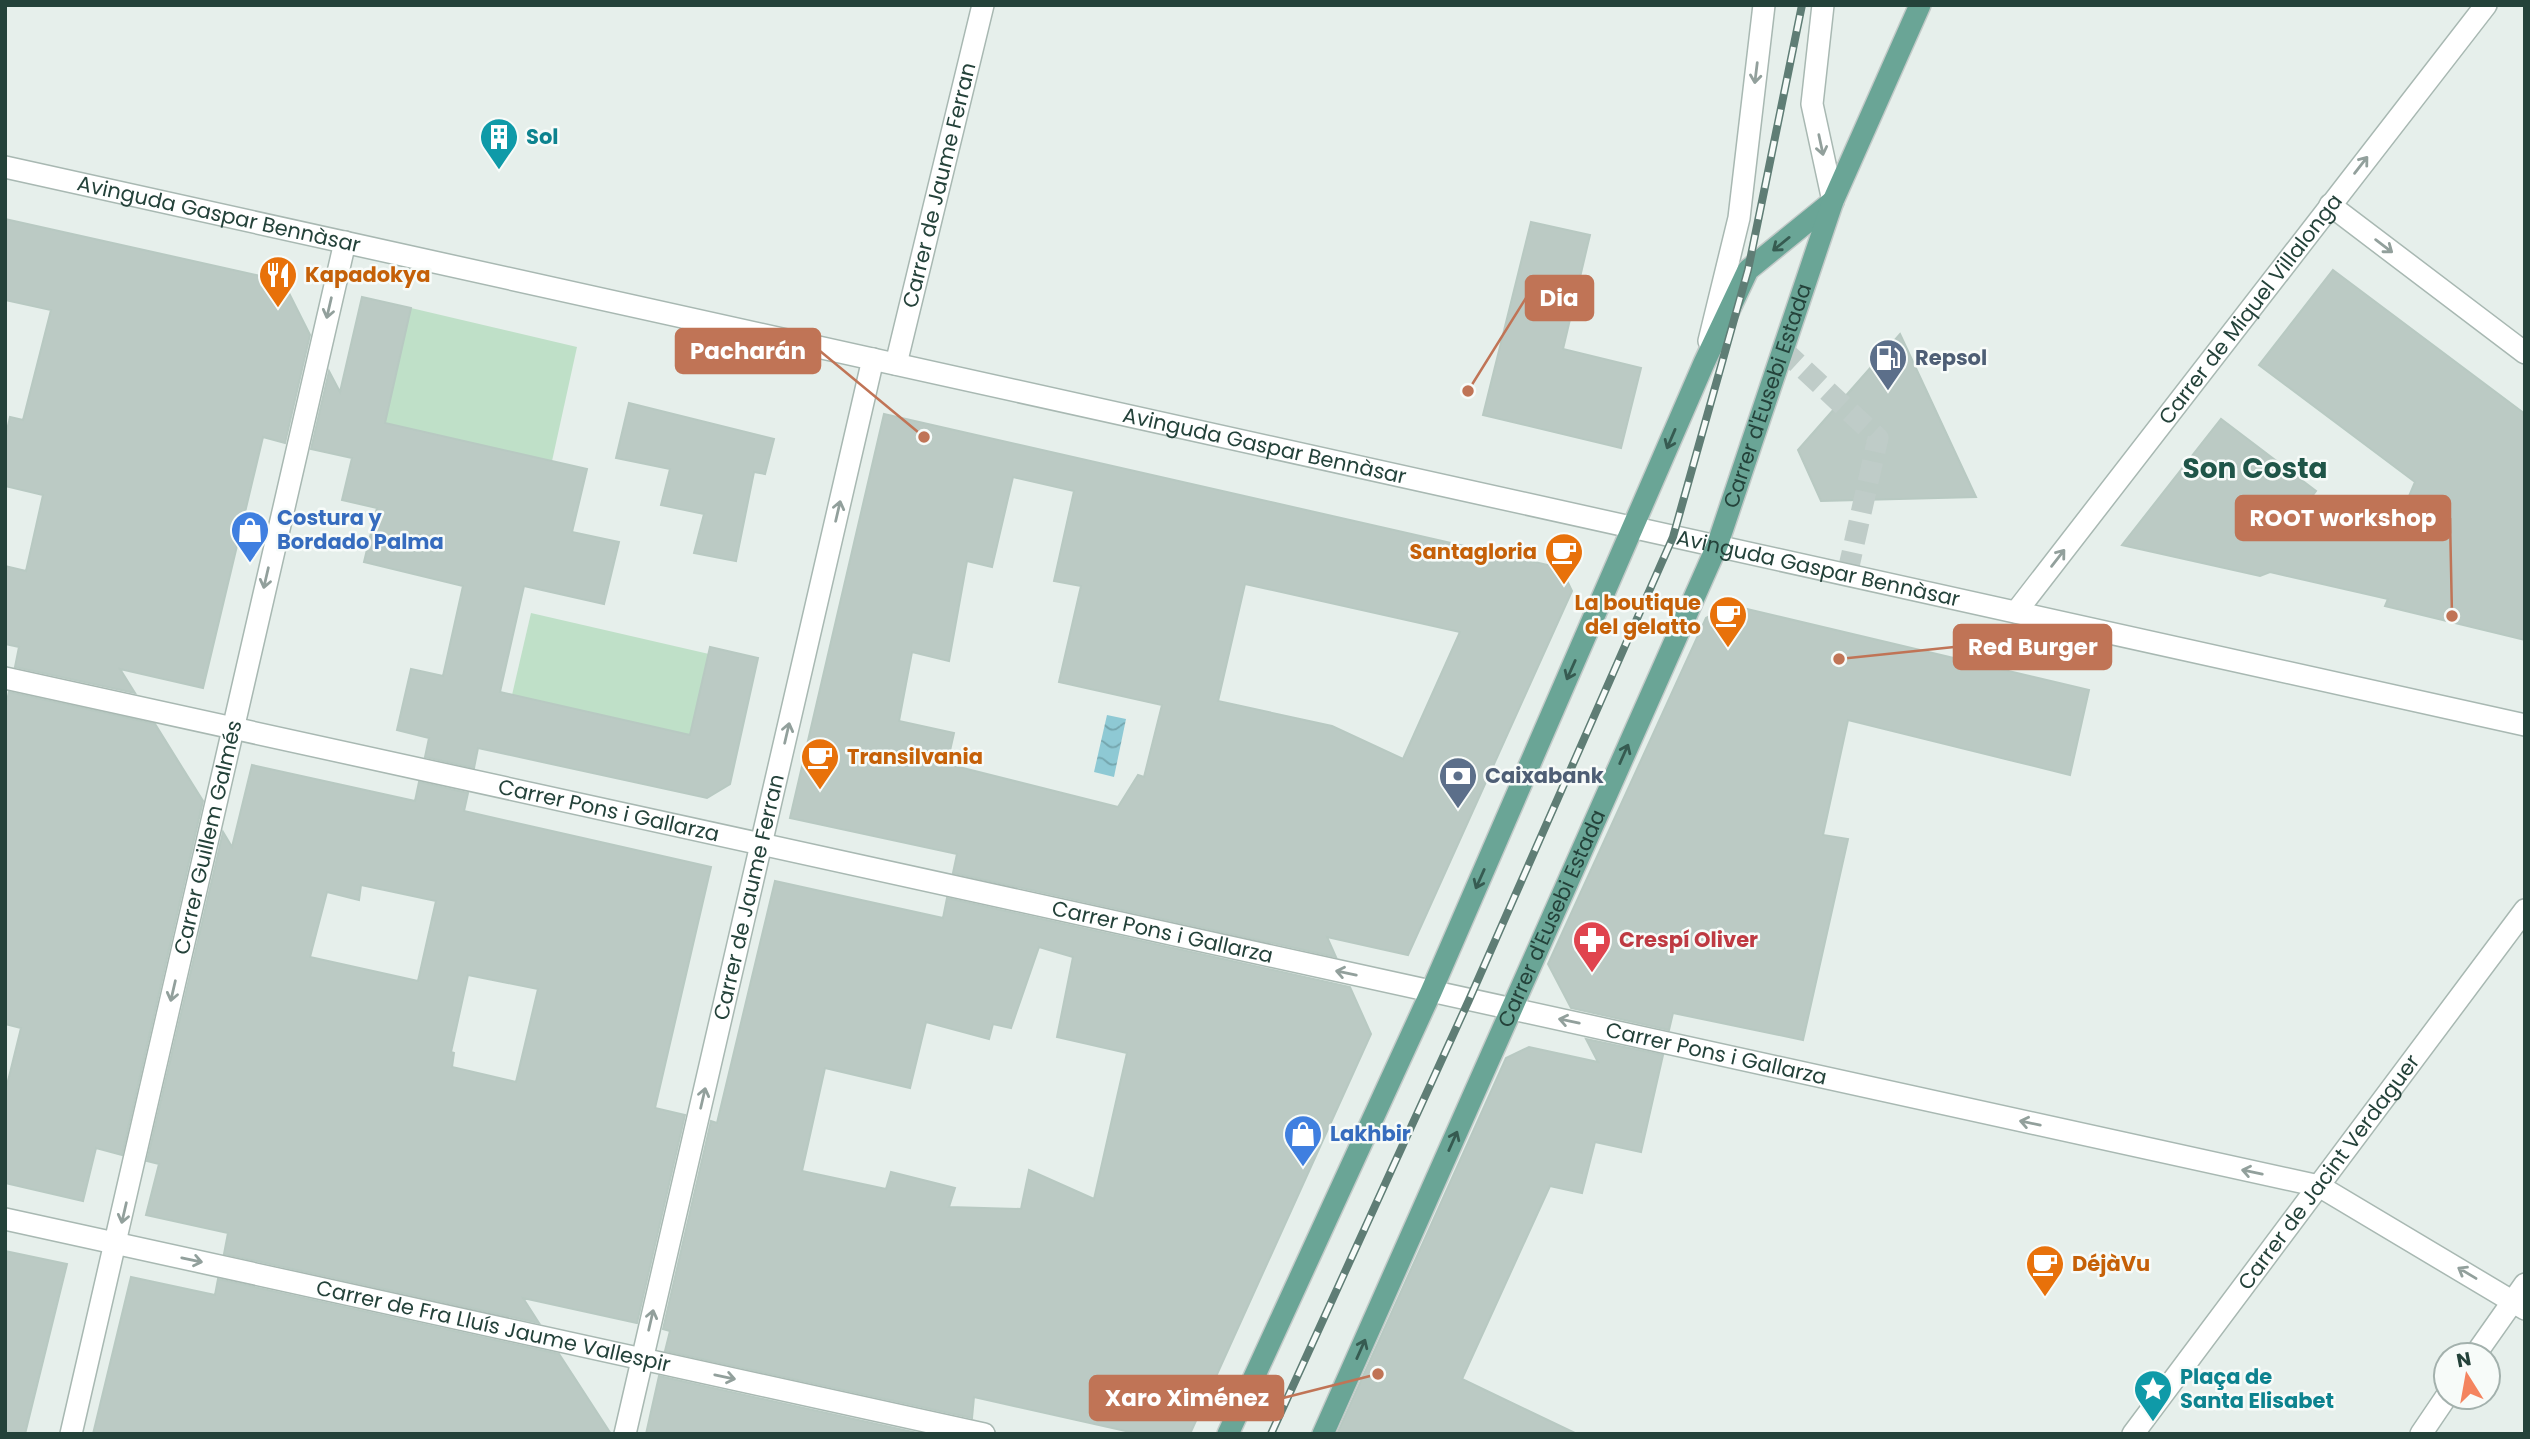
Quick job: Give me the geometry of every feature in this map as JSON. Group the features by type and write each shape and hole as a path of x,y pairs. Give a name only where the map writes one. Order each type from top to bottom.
{"main road":[{"name":"Carrer d'Eusebi Estada","path":"1324,1434 1717,546 1833,201 1920,5"},
{"name":"Carrer d'Eusebi Estada","path":"1228,1434 1431,992 1703,363 1748,270 1833,201"}],"street":[{"name":"Carrer de Jaume Ferran","path":"896,364 983,5"},
{"name":"Carrer d'Eusebi Estada","path":"1703,363 1739,218 1764,5"},
{"path":"1823,5 1812,104 1833,201"},
{"name":"Carrer de Miquel Villalonga","path":"2016,612 2486,5"},
{"name":"Avinguda Gaspar Bennàsar","path":"5,167 2525,725"},
{"path":"2330,205 2525,353"},
{"name":"Carrer Guillem Galmés","path":"71,1434 117,1243 231,728 345,242"},
{"name":"Carrer de Jaume Ferran","path":"625,1434 873,359"},
{"name":"Carrer Pons i Gallarza","path":"5,678 2319,1186 2521,1298"},
{"name":"Carrer de Jacint Verdaguer","path":"2133,1434 2525,910"},
{"name":"Carrer de Fra Lluís Jaume Vallespir","path":"5,1219 984,1434"},
{"path":"2486,1341 2521,1298"},
{"path":"2421,1434 2437,1411"}],"green space":[{"path":"411,308 577,347 552,461 385,423"},
{"path":"531,613 709,654 690,735 512,695"}],"water":[{"path":"1107,715 1126,719 1114,777 1094,772"}],"building":[{"path":"5,219 283,281 310,335 285,443 263,437 203,688 120,669 135,693 15,667 19,647 5,644 5,566 26,571 43,495 5,486 5,439 10,417 23,420 51,310 5,300"},
{"path":"1531,222 1590,235 1563,349 1641,368 1621,448 1483,415"},
{"path":"2333,270 2525,414 2525,640 2385,606 2388,599 2270,572 2260,576 2122,545 2221,419 2316,491 2301,511 2394,532 2415,482 2259,365"},
{"path":"362,297 411,308 385,423 587,469 572,532 619,542 604,604 524,586 500,692 690,735 710,647 758,658 730,784 707,798 478,748 474,768 425,757 429,738 397,730 411,669 443,676 463,586 364,562 377,508 342,500 352,458 311,449 329,371 340,392"},
{"name":"Repsol","path":"1900,334 1976,497 1821,501 1798,450"},
{"path":"629,403 774,439 765,474 754,472 736,561 694,553 704,514 661,505 670,469 616,458"},
{"path":"884,414 1561,568 1572,591 1408,955 1327,937 1336,957 953,873 957,854 790,818","holes":["1013,477 1074,491 1054,581 1081,586 1059,682 1162,705 1144,777 1138,775 1118,807 947,764 954,733 899,721 912,652 949,661 967,561 992,567","1245,584 1460,632 1403,759 1332,726 1218,701"]},
{"path":"1730,605 2089,690 2070,775 1848,720 1823,835 1848,839 1803,1040 1673,1013 1669,1030 1571,1008 1548,964 1706,618"},
{"path":"9,692 155,724 203,801 122,1155 96,1148 83,1201 5,1183 5,1093 21,1028 5,1024 5,709"},
{"path":"252,765 415,801 419,782 468,793 464,811 711,867 655,1108 685,1115 637,1323 523,1298 539,1323 224,1254 228,1233 146,1215 159,1164 147,1161 223,832 232,847","holes":["361,885 436,901 418,981 310,957 327,892 359,900","468,975 538,989 516,1082 452,1067 454,1053 451,1052"]},
{"path":"775,881 943,918 947,898 1350,987 1371,1034 1190,1434 1139,1434 974,1397 972,1418 665,1351 670,1331 663,1329 711,1121 717,1123","holes":["1039,947 1073,957 1057,1037 1127,1053 1094,1199 1029,1170 1021,1209 949,1207 955,1188 891,1172 886,1189 802,1171 825,1068 910,1088 926,1022 989,1039 993,1024 1011,1028"]},
{"path":"1586,1039 1663,1055 1641,1152 1595,1142 1582,1193 1550,1186 1462,1379 1577,1434 1337,1434 1506,1058 1529,1047 1598,1062"},
{"path":"5,1251 67,1264 25,1434 5,1434"},
{"path":"131,1277 215,1295 218,1279 559,1354 611,1434 93,1434"},
{"path":"659,1376 922,1434 646,1434"}],"tunnel":[{"path":"1782,349 1878,438 1847,575"}],"railway":[{"path":"1271,1434 1469,1000 1673,537 1748,270 1802,5"}],"place":[{"name":"Sol","path":"499,171"},
{"name":"Kapadokya","path":"278,309"},
{"name":"Dia","path":"1468,391"},
{"name":"Repsol","path":"1888,392"},
{"name":"Pacharán","path":"924,437"},
{"name":"Costura y Bordado Palma","path":"250,564"},
{"name":"Santagloria","path":"1564,586"},
{"name":"ROOT workshop","path":"2452,616"},
{"name":"La boutique del gelatto","path":"1728,649"},
{"name":"Red Burger","path":"1839,659"},
{"name":"Transilvania","path":"820,791"},
{"name":"Caixabank","path":"1458,810"},
{"name":"Crespí Oliver","path":"1592,974"},
{"name":"Lakhbir","path":"1303,1168"},
{"name":"DéjàVu","path":"2045,1298"},
{"name":"Xaro Ximénez","path":"1378,1374"},
{"name":"Plaça de Santa Elisabet","path":"2153,1423"}],"district":[{"name":"Son Costa","path":"2255,468"}]}
